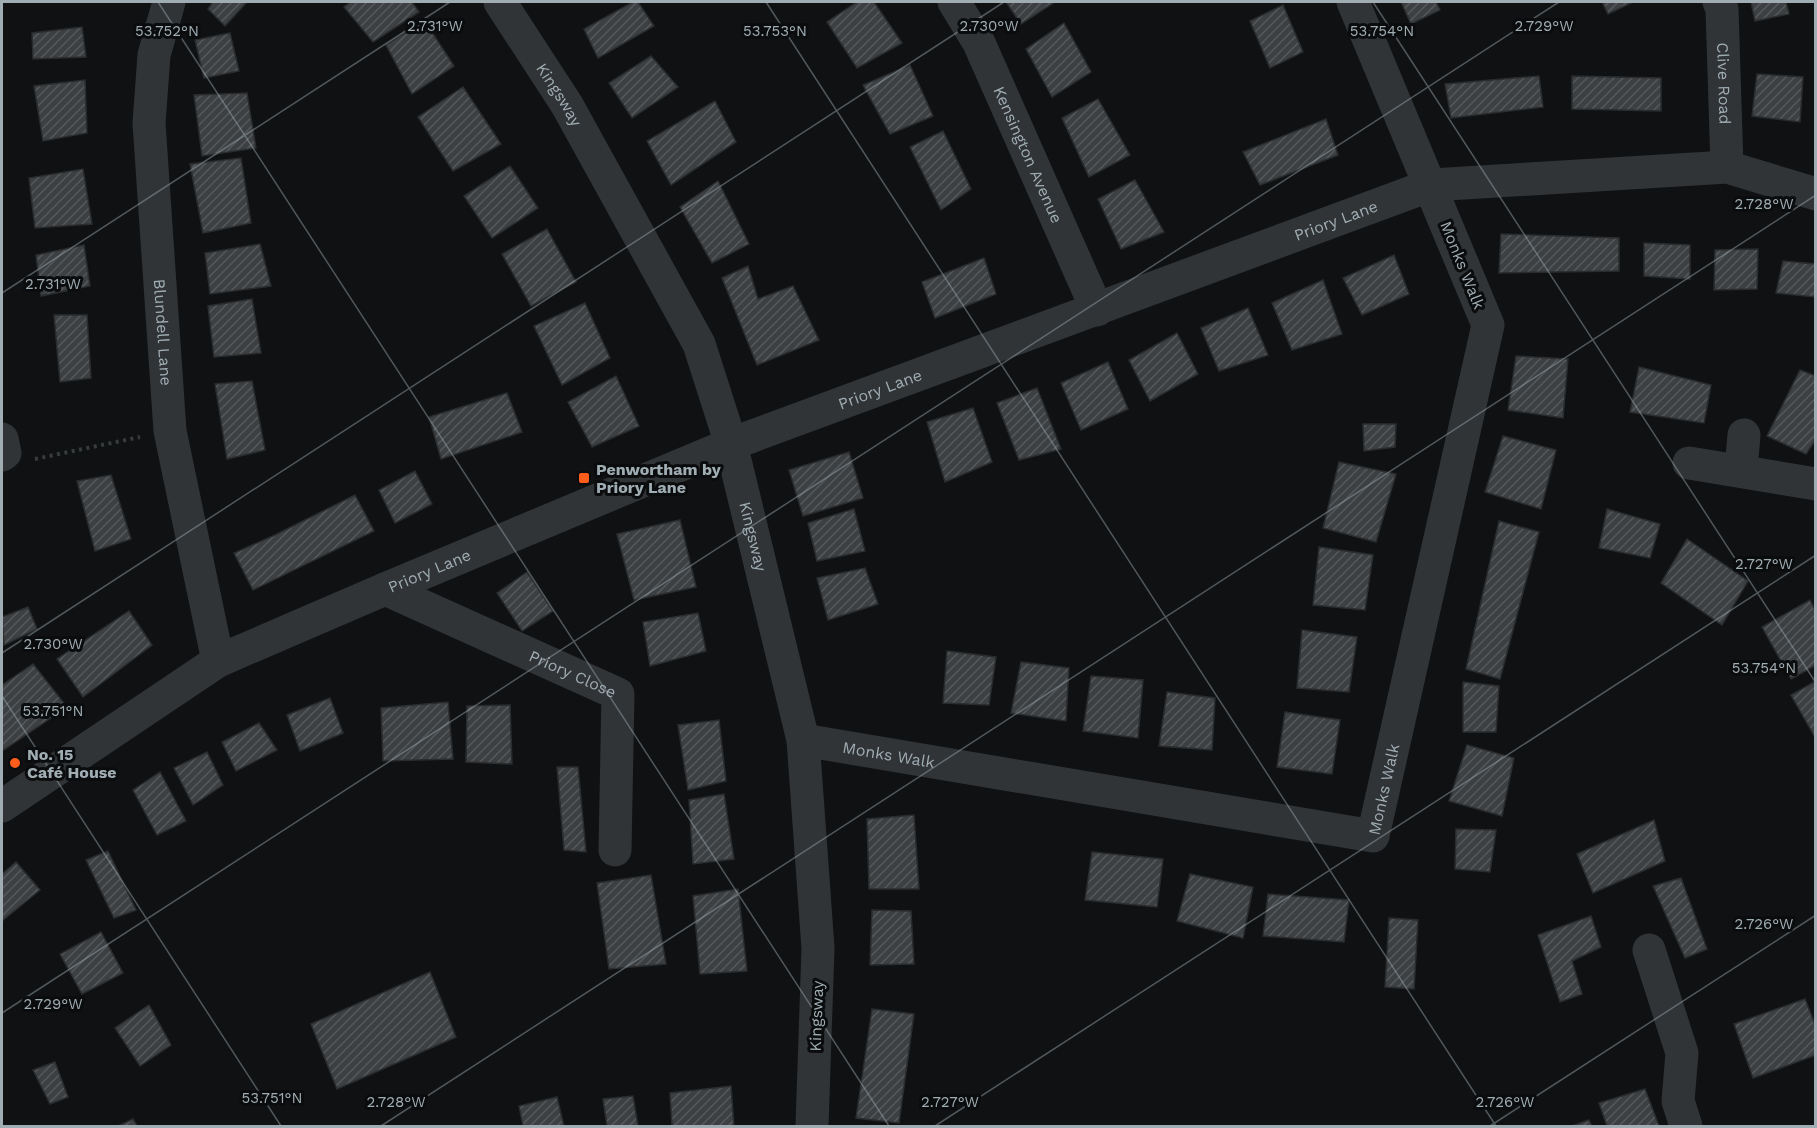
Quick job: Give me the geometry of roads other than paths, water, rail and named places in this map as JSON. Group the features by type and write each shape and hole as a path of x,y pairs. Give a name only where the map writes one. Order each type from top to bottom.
{"street":[{"name":"Blundell Lane","path":"169,2 154,56 149,123 170,431 218,661"},
{"name":"Kingsway","path":"500,2 567,105 699,344 731,444 803,740 818,948 812,1126"},
{"name":"Kensington Avenue","path":"954,2 979,43 1097,310"},
{"path":"1353,2 1431,185"},
{"name":"Clive Road","path":"1719,2 1722,9 1727,167"},
{"name":"Priory Lane","path":"2,807 218,661 731,444 1431,185 1727,167 1815,194"},
{"name":"Monks Walk","path":"803,740 1373,836 1488,325 1431,185"},
{"path":"1741,469 1744,435"},
{"path":"1689,463 1741,469 1815,484"},
{"name":"Priory Close","path":"385,589 618,694 615,850"},
{"path":"1649,951 1682,1053 1678,1101 1686,1126"}],"place":[{"name":"Penwortham by Priory Lane","path":"584,478"},
{"name":"No. 15 Café House","path":"15,763"}]}
